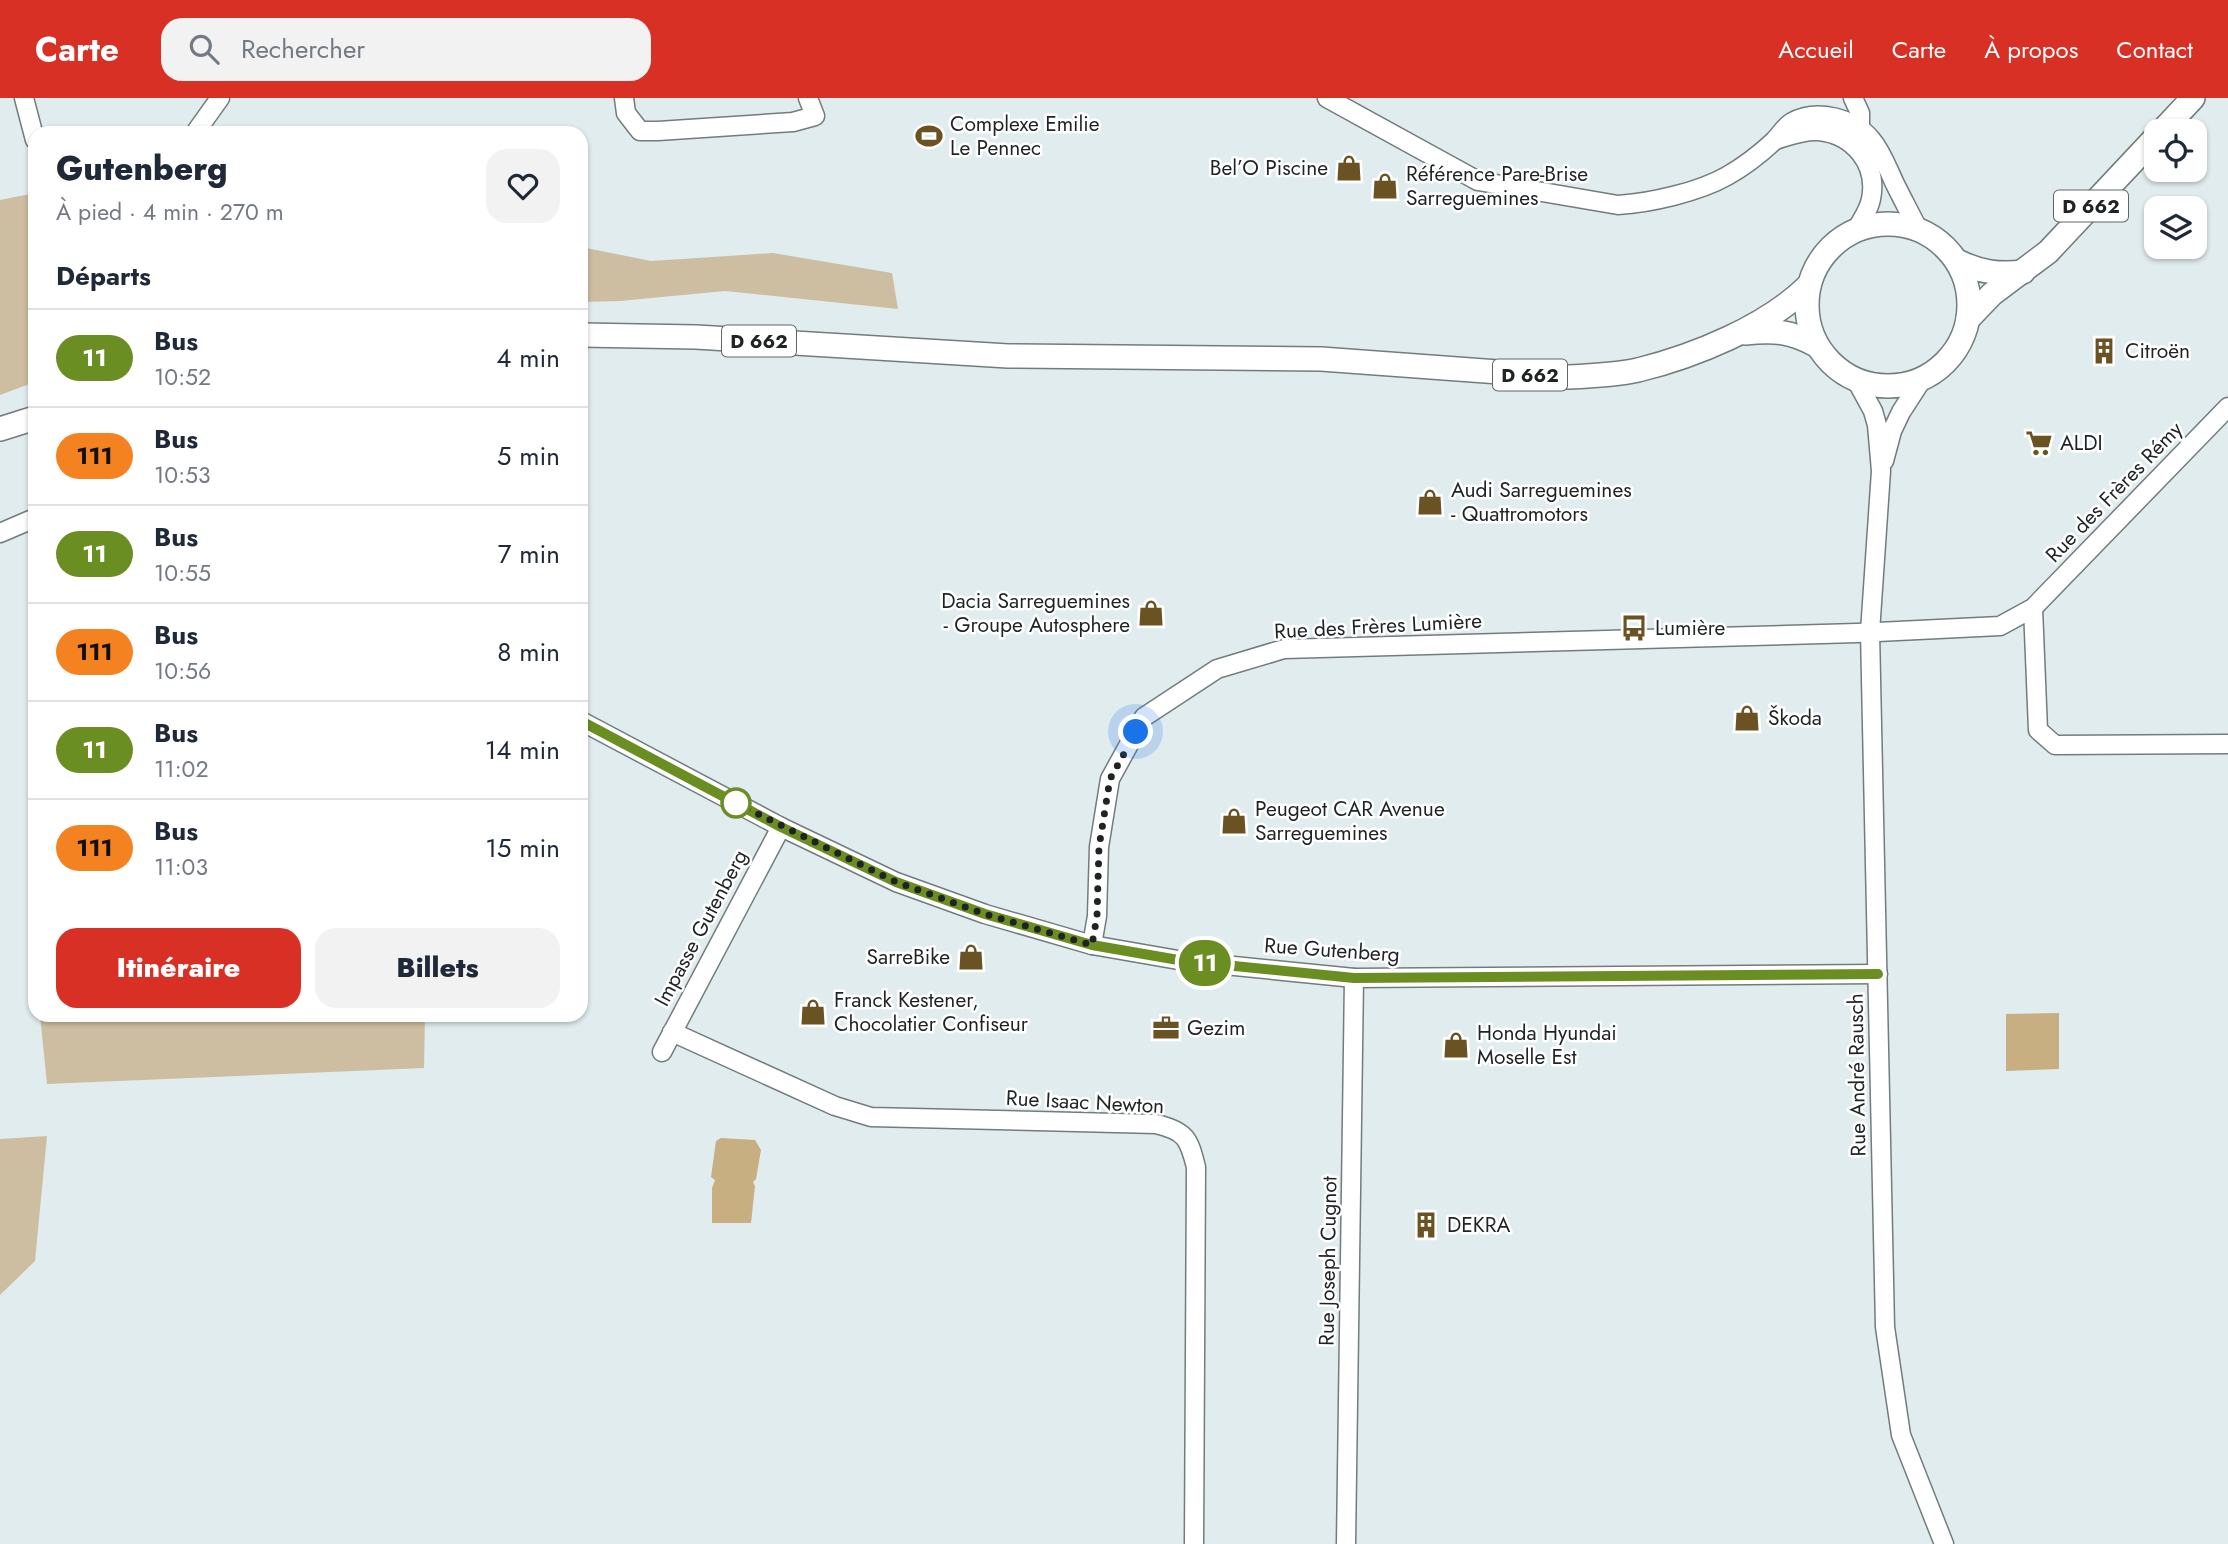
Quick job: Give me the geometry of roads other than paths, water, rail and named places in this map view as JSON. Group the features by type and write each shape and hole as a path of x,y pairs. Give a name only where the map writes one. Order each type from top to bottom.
{"main road":[{"path":"2173,119 2193,98"},
{"name":"D 662","path":"1968,320 1993,294 2048,252 2144,150"},
{"path":"1877,224 1898,224 1918,229 1933,237 1957,261 1968,289 1968,320 1957,348 1948,360 1923,379 1889,386 1856,380 1840,371 1816,345 1807,316 1808,286 1814,268 1825,251 1840,238 1857,229 1877,224"},
{"path":"1957,261 1973,269 1988,272 2023,272"},
{"name":"D 662","path":"588,335 696,337 1008,356 1321,359 1568,377 1636,370 1694,352 1780,310 1808,286"},
{"name":"D 662","path":"1733,335 1785,332 1816,345"},
{"path":"0,429 28,420"}],"street":[{"path":"24,98 31,126"},
{"path":"200,126 220,98"},
{"path":"624,98 626,113 640,131 793,122 815,116 808,98"},
{"path":"1327,98 1467,177 1504,187 1618,205 1641,204 1706,185 1726,176 1775,140 1790,123 1803,117 1817,115 1840,119 1860,129 1871,139 1886,162 1918,229"},
{"path":"1853,98 1860,113 1860,129"},
{"path":"1775,140 1806,131 1833,133 1849,141 1861,152 1868,165 1872,190 1870,202 1857,229"},
{"name":"Rue André Rausch","path":"1881,471 1892,431 1923,379"},
{"name":"Rue André Rausch","path":"1856,380 1873,411 1877,425 1881,471 1870,632 1885,1327 1901,1435 1944,1544"},
{"name":"Rue des Frères Rémy","path":"1870,632 2000,626 2034,608 2228,407"},
{"path":"0,533 28,521"},
{"path":"2034,608 2038,730 2054,746 2228,744"},
{"name":"Rue des Frères Lumière","path":"1092,945 1097,916 1099,847 1110,779 1144,717 1217,669 1284,649 1870,632"},
{"name":"Rue Gutenberg","path":"588,725 781,827 896,882 985,914 1092,945 1184,961 1354,978 1878,974"},
{"name":"Impasse Gutenberg","path":"662,1052 781,827"},
{"name":"Rue Joseph Cugnot","path":"1346,1544 1354,978"},
{"name":"Rue Isaac Newton","path":"672,1032 835,1106 871,1117 1156,1124 1174,1128 1190,1143 1196,1167 1194,1544"}],"place":[{"name":"Complexe Emilie Le Pennec","path":"929,136"},
{"name":"Bel’O Piscine","path":"1349,168"},
{"name":"Référence Pare-Brise Sarreguemines","path":"1385,186"},
{"name":"Citroën","path":"2104,351"},
{"name":"ALDI","path":"2039,443"},
{"name":"Audi Sarreguemines - Quattromotors","path":"1430,502"},
{"name":"Dacia Sarreguemines - Groupe Autosphere","path":"1151,613"},
{"name":"Lumière","path":"1634,628"},
{"name":"Škoda","path":"1747,718"},
{"name":"Peugeot CAR Avenue Sarreguemines","path":"1234,821"},
{"name":"SarreBike","path":"971,957"},
{"name":"Franck Kestener, Chocolatier Confiseur","path":"813,1012"},
{"name":"Gezim","path":"1166,1028"},
{"name":"Honda Hyundai Moselle Est","path":"1456,1045"},
{"name":"DEKRA","path":"1426,1225"}]}
